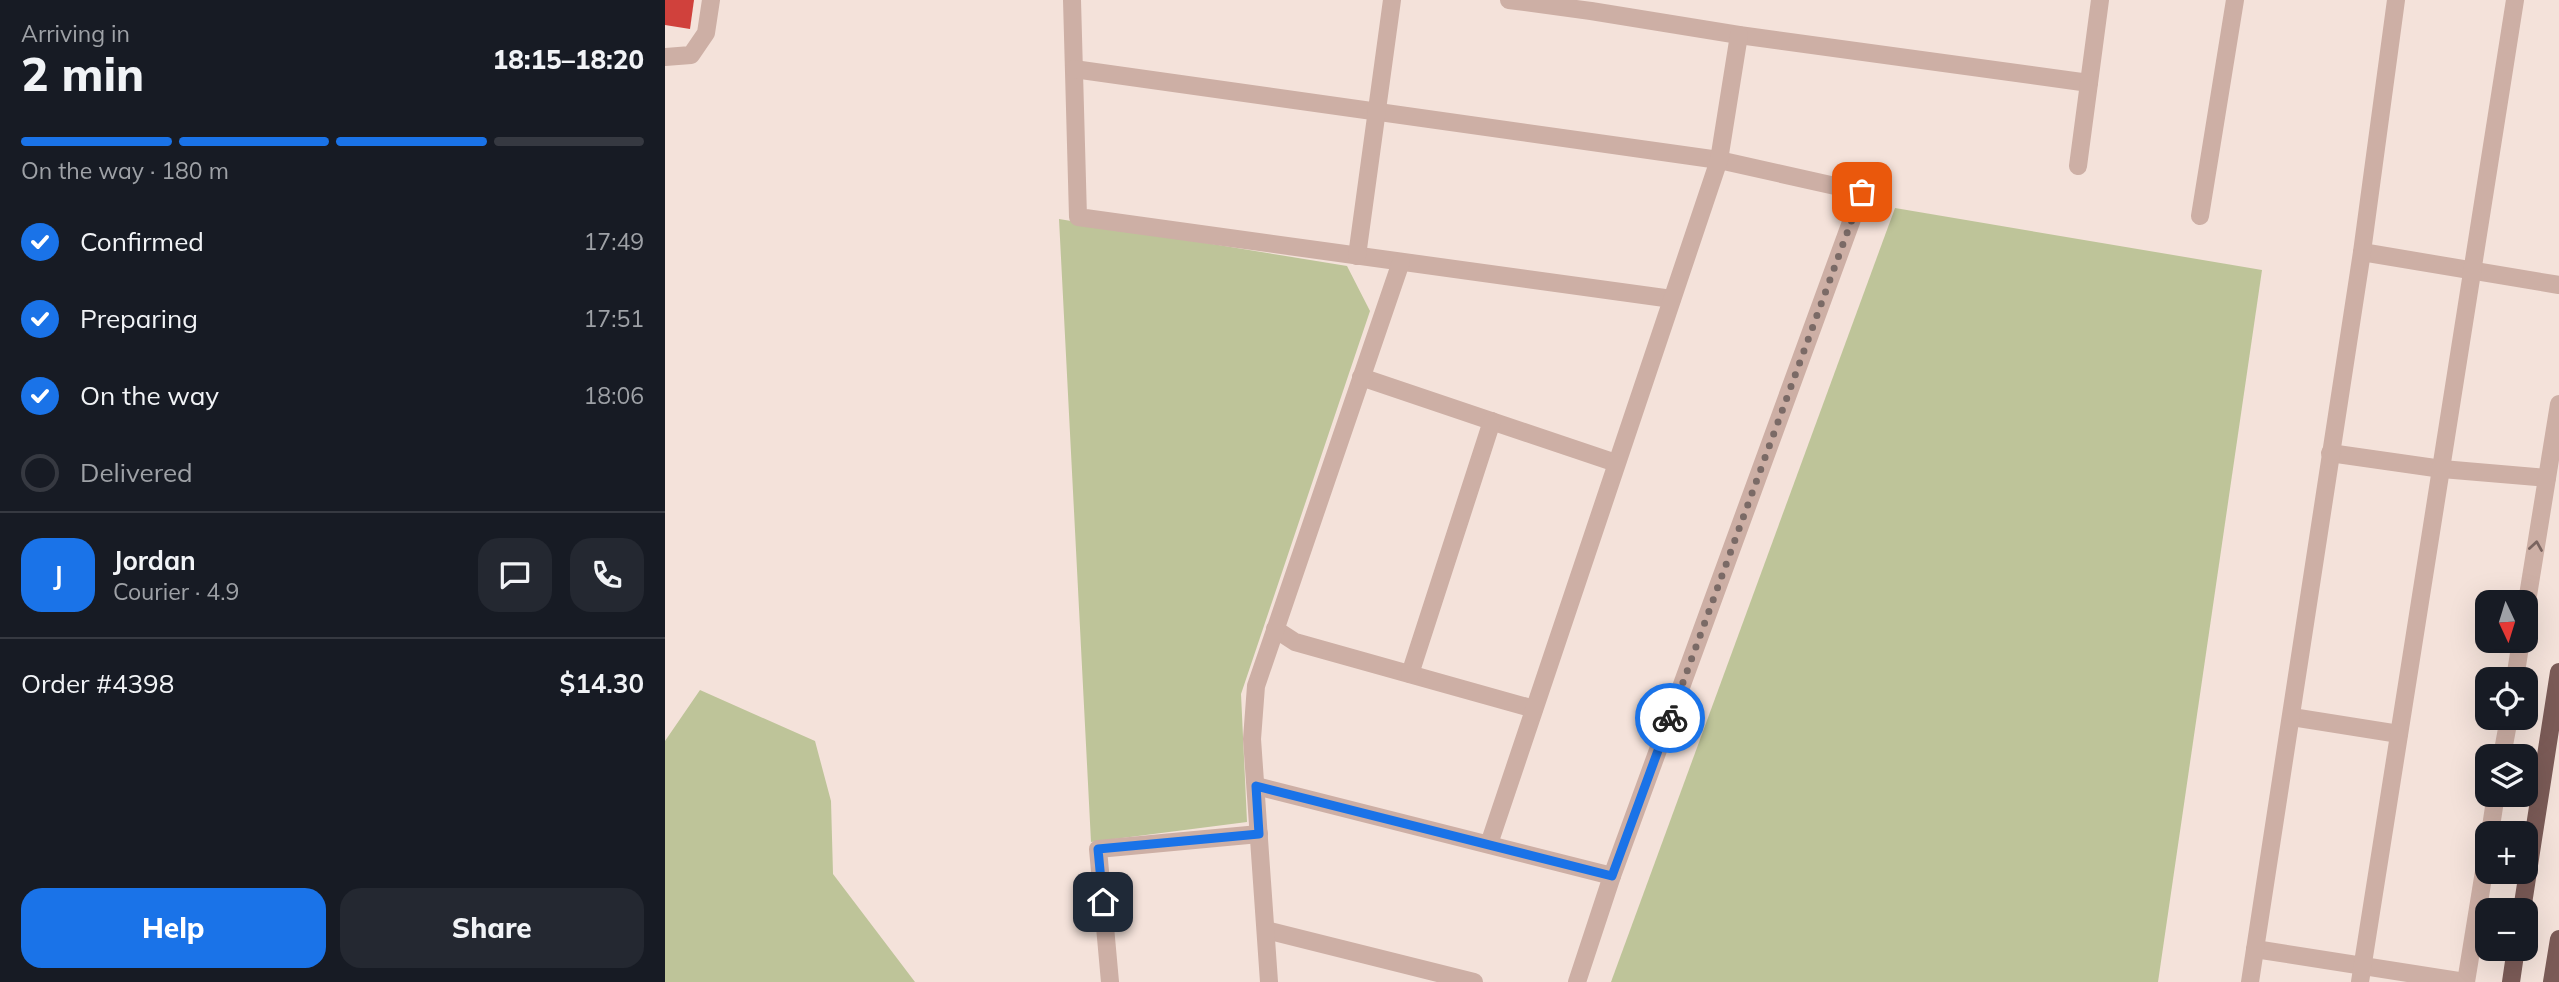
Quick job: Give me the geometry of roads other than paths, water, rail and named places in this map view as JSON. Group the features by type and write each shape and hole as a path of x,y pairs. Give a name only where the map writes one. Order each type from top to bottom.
{"main road":[{"path":"2524,898 2559,672"},
{"path":"2552,982 2559,939"},
{"path":"2511,982 2514,961"}],"street":[{"path":"665,57 691,55 706,33 711,0"},
{"path":"1072,0 1078,217 1672,299"},
{"path":"1357,256 1392,0"},
{"path":"1509,0 1591,5 1739,35 2089,83"},
{"path":"2078,166 2101,0"},
{"path":"2200,216 2235,0"},
{"path":"2250,982 2362,252 2396,0"},
{"path":"2362,974 2515,0"},
{"path":"1489,844 1719,160 1739,35"},
{"path":"1074,69 1719,160 1862,192 1612,876 1577,982"},
{"path":"2362,252 2559,285"},
{"path":"1269,982 1252,739 1256,686 1401,262"},
{"path":"1361,377 1616,463"},
{"path":"2529,590 2559,404"},
{"path":"1410,674 1492,421"},
{"path":"2330,453 2442,469 2547,478"},
{"path":"1275,629 1295,642 1534,709"},
{"path":"2292,717 2399,734"},
{"path":"1256,786 1612,876"},
{"path":"1110,982 1098,849 1259,834"},
{"path":"2255,949 2362,974 2465,982 2482,884"},
{"path":"1266,930 1474,982"}]}
